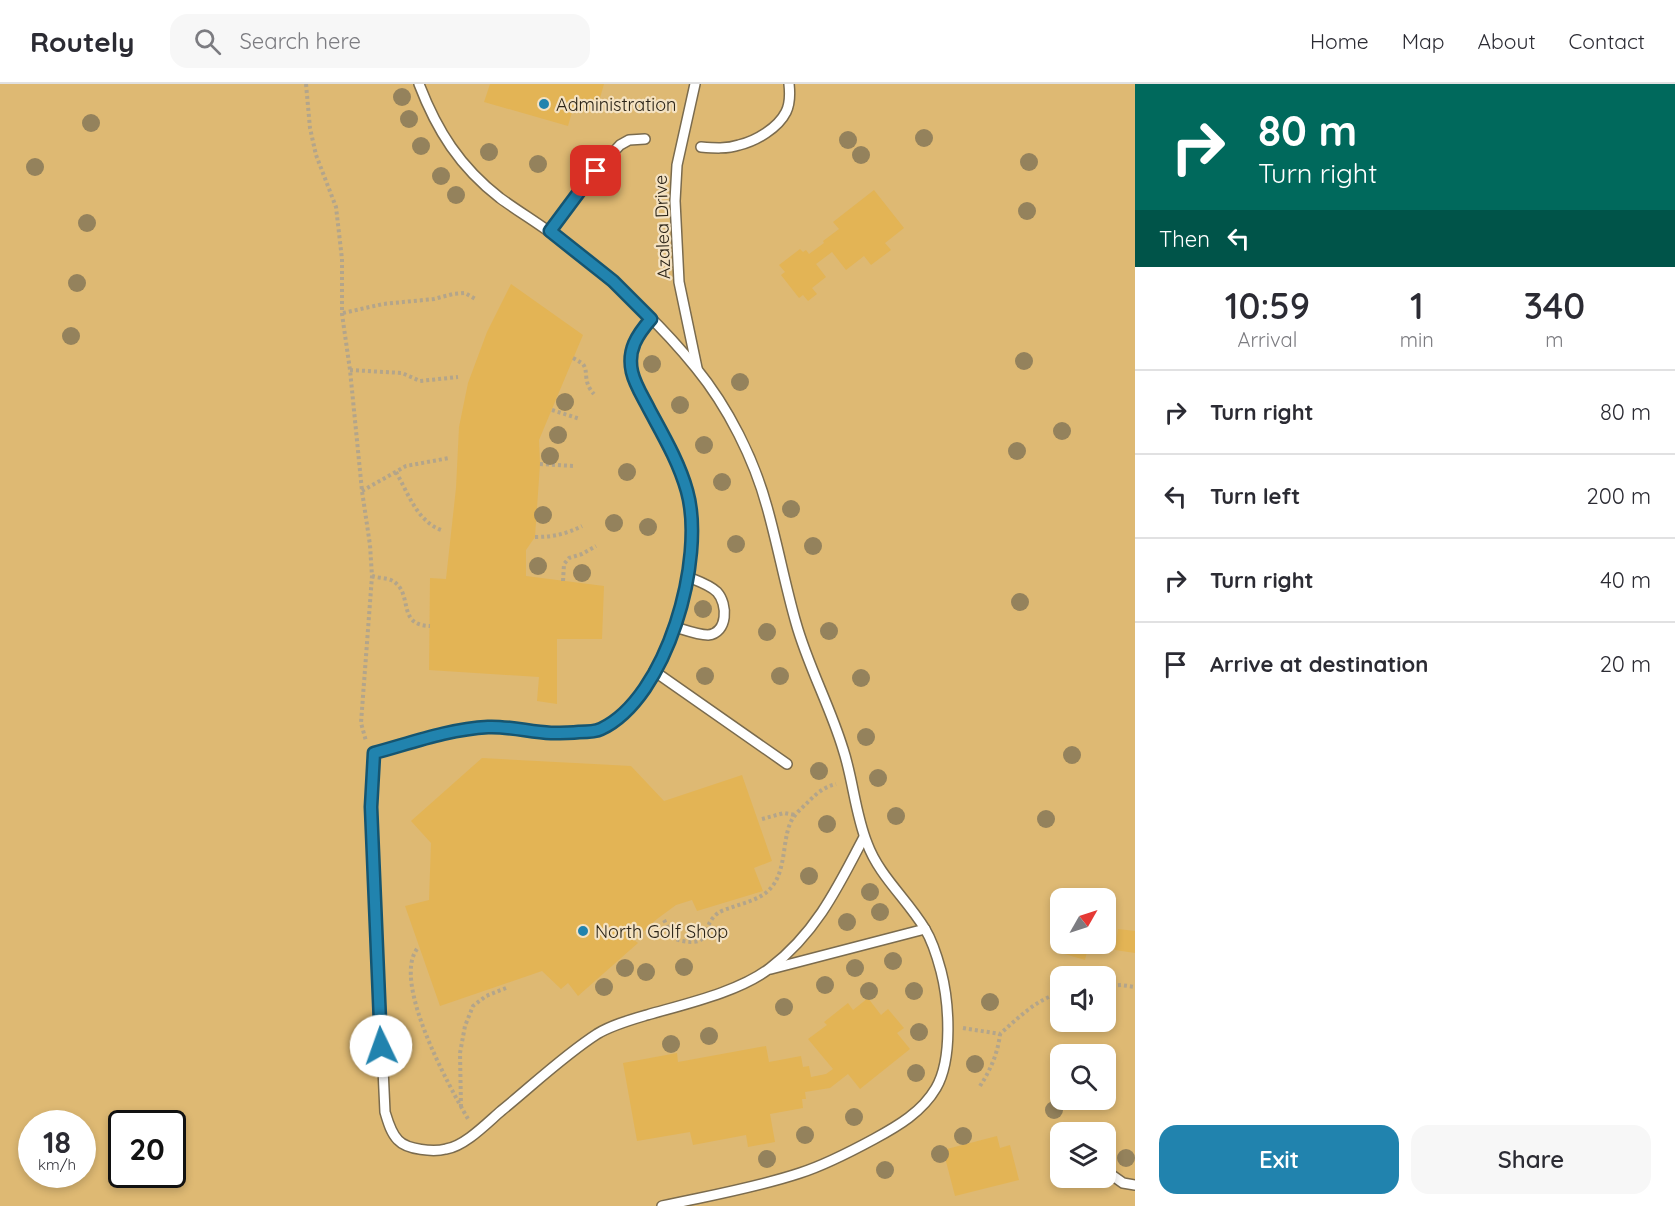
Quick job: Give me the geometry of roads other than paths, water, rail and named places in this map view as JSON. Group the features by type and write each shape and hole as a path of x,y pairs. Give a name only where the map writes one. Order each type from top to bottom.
{"lane":[{"path":"419,84 438,127 454,152 472,172 498,196 550,231 613,281 698,370 736,430 767,504 802,646 836,727 864,837 881,872 925,929 935,950 943,979 948,1025 942,1076 935,1091 912,1117 855,1149 802,1173 686,1203 662,1206"},
{"name":"Azalea Drive","path":"695,84 677,165 675,201 679,282 698,370"},
{"path":"701,147 740,145 755,140 768,131 786,113 789,102 789,84"},
{"path":"550,231 585,184 620,145 629,140 645,139"},
{"path":"651,319 637,336 633,347 632,371 636,384 682,474 688,493 691,543 688,577 675,627 639,697 626,711 598,731 552,733 489,727 459,729 374,753 371,807 385,1112 394,1134 400,1143 417,1149 445,1150 454,1147 475,1133 561,1061 599,1033 626,1021 713,996 769,969 925,929"},
{"path":"675,627 710,635 724,622 723,602 720,595 706,585 688,577"},
{"path":"654,671 787,764"},
{"path":"769,969 803,939 817,920 842,880 864,837"},
{"path":"1116,1178 1123,1183 1135,1185"}],"place":[{"name":"Administration","path":"544,104"},
{"name":"North Golf Shop","path":"583,931"}]}
